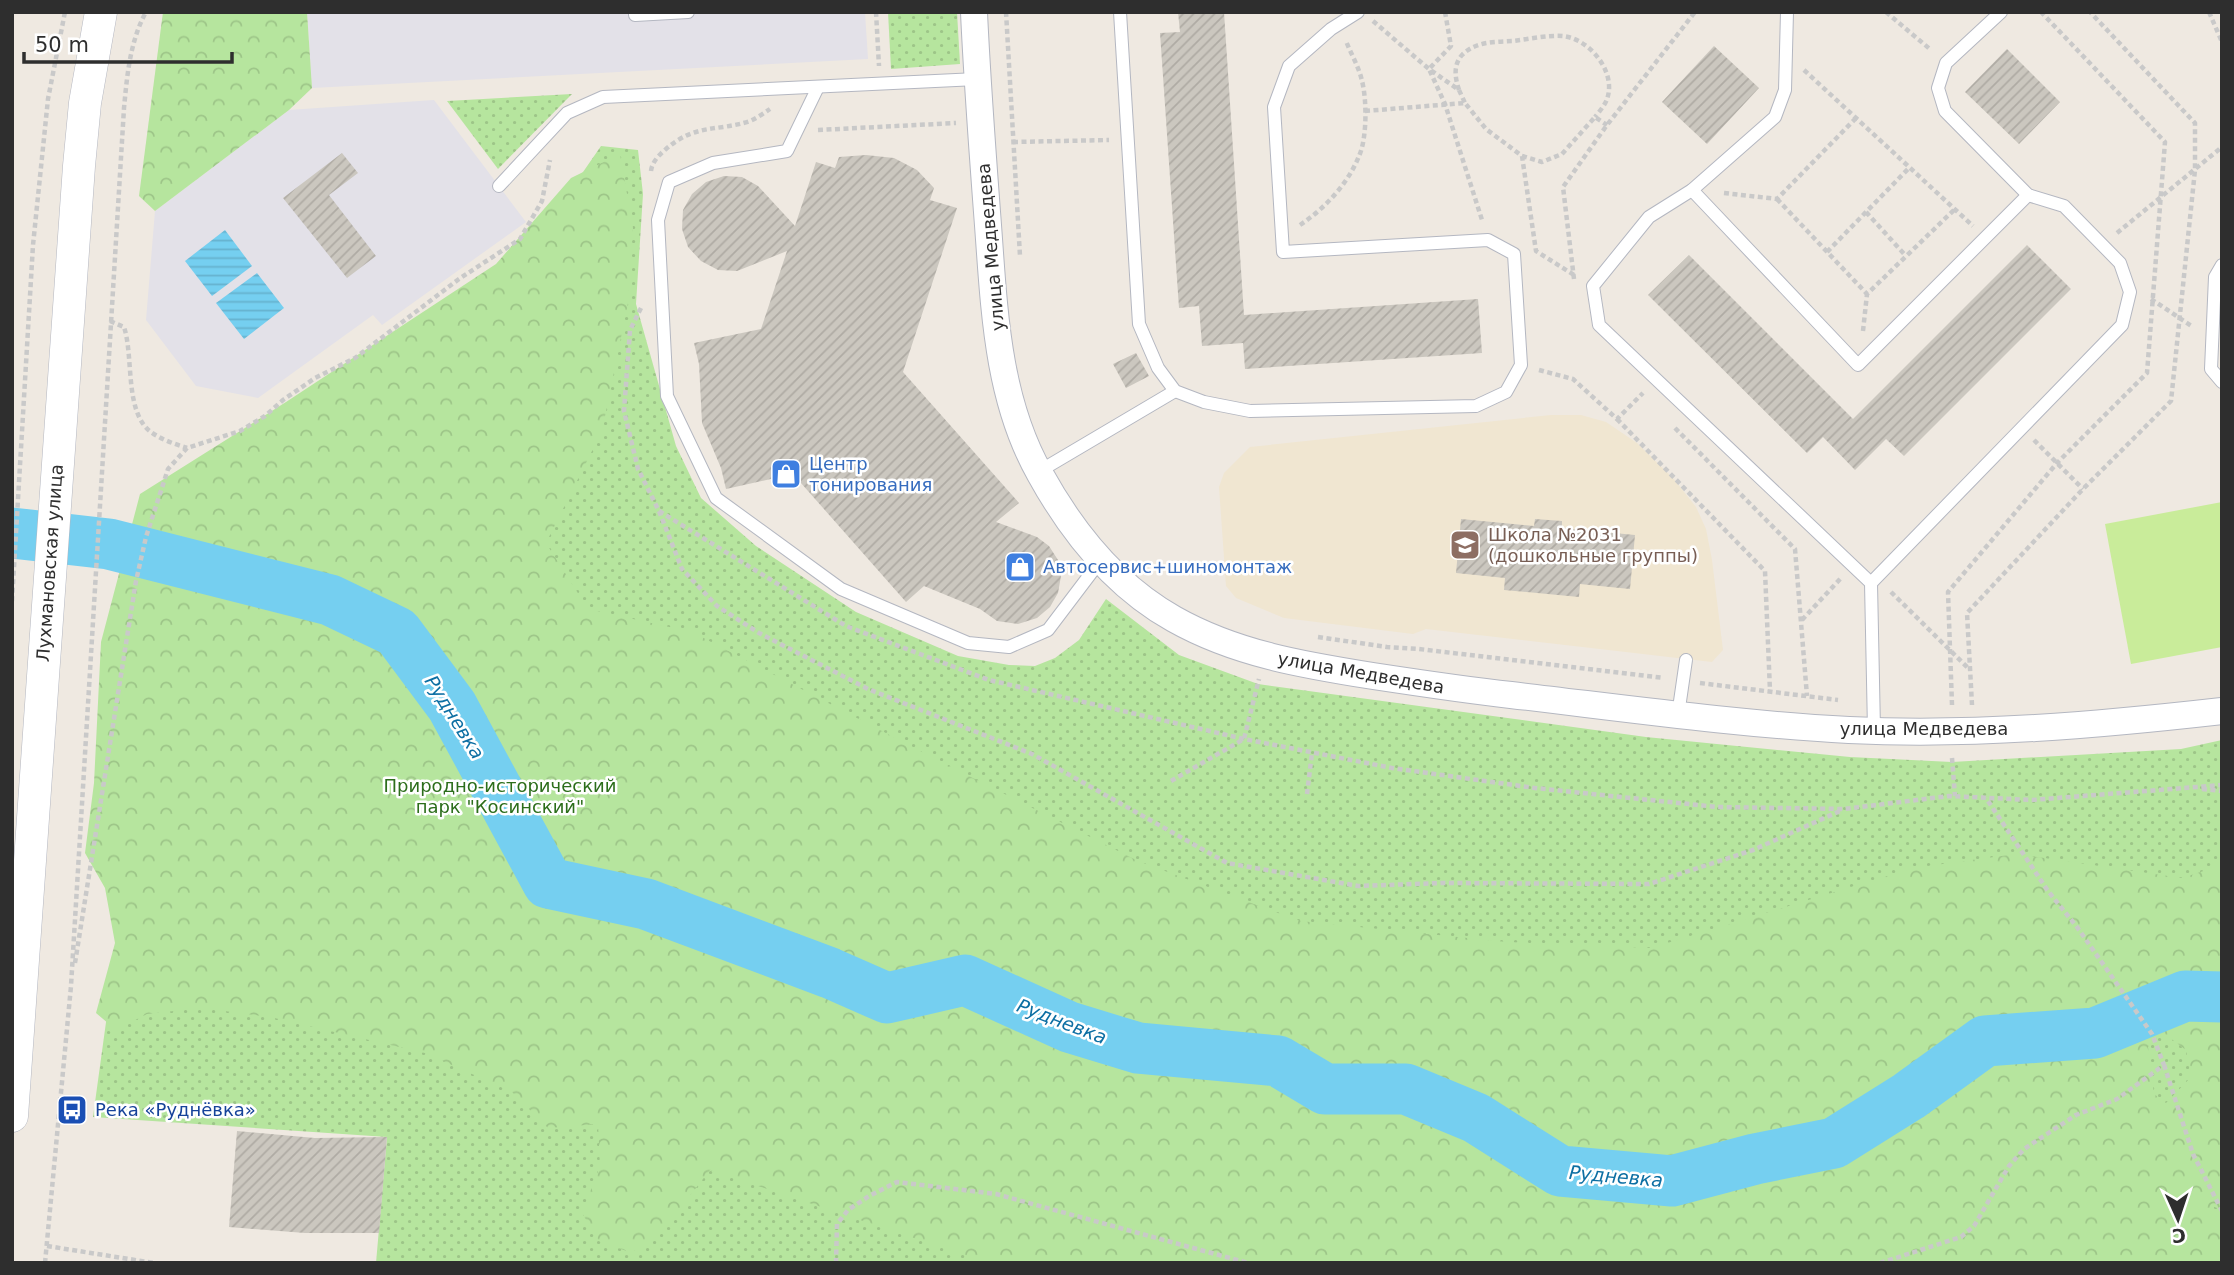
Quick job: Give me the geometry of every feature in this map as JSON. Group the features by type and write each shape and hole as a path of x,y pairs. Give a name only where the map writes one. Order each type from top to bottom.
{"street":[{"name":"Лухмановская улица","path":"12,1116 80,153 101,12"},
{"name":"улица Медведева","path":"974,12 998,332 1010,405 1038,472 1087,547 1134,593 1174,619 1265,657 1313,667 1450,688 1678,715 1874,730 2046,728 2222,710"}],"lane":[{"path":"635,12 635,15 688,12"},
{"path":"1120,12 1139,324 1158,368 1175,391 1205,402 1250,411 1476,406 1506,392 1521,365 1514,254 1488,240 1283,252 1274,107 1290,66 1339,24 1358,12"},
{"path":"1787,12 1785,90 1775,117 1692,190 1649,217 1593,286 1599,325 1853,565 1874,580"},
{"path":"1874,730 1874,580 2122,326 2130,292 2120,262 2064,206 2028,195 1945,111 1938,88 1946,63 2001,12"},
{"path":"499,186 567,113 603,97 977,79"},
{"path":"818,87 786,152 713,163 669,182 658,220 667,396 716,498 841,589 968,643 1009,647 1048,630 1101,560"},
{"path":"1692,190 1858,365 2028,195"},
{"path":"2222,265 2216,277 2211,369 2222,382"},
{"path":"1038,472 1175,391"},
{"path":"1678,715 1686,660"}],"path":[{"path":"12,601 33,245 48,99 65,12"},
{"path":"46,1263 71,986 127,73 139,24 146,12"},
{"path":"876,12 880,84"},
{"path":"1006,12 1021,267"},
{"path":"1429,69 1451,46 1445,12"},
{"path":"1575,288 1563,187 1607,125 1695,12"},
{"path":"1886,12 1946,63"},
{"path":"1952,705 1948,592 2057,463 2147,373 2165,142 2041,12"},
{"path":"2208,12 2222,42"},
{"path":"1371,20 1429,69 1459,90"},
{"path":"1282,236 1316,214 1340,188 1360,155 1366,111 1362,80 1339,24"},
{"path":"1564,36 1584,44 1600,59 1608,80 1608,98 1595,117 1562,154 1542,162 1522,156 1486,129 1465,103 1455,78 1457,62 1464,53 1478,44 1564,36"},
{"path":"1786,53 1985,238"},
{"path":"1429,69 1445,104 1488,240"},
{"path":"1366,111 1465,103"},
{"path":"1595,117 1607,125"},
{"path":"1777,199 1856,118"},
{"path":"797,131 958,123"},
{"path":"1013,142 1127,140"},
{"path":"2103,245 2222,146"},
{"path":"71,986 144,545 168,469 187,448 240,431 265,416 315,378 355,358 459,279 520,239 542,201 551,156"},
{"path":"1522,156 1536,251 1574,275"},
{"path":"1827,252 1910,167"},
{"path":"1692,190 1777,199 1867,294"},
{"path":"1858,365 1867,294 1955,209"},
{"path":"1866,212 1906,256"},
{"path":"661,290 650,291 630,330 624,411 638,469 659,511 682,569 717,606 759,633 868,689 1032,754 1227,863 1358,887 1455,883 1649,884 1753,850 1844,809"},
{"path":"2153,299 2179,317"},
{"path":"110,321 124,327 129,340 132,390 139,417 149,431 187,448"},
{"path":"1521,365 1573,379 1617,419 1765,570 1770,691"},
{"path":"1617,419 1656,379"},
{"path":"1632,386 1651,404"},
{"path":"1670,423 1795,549 1807,696"},
{"path":"2022,428 2083,489"},
{"path":"659,511 846,626 989,680 1244,739 1392,768 1717,807 1844,809 1955,796 2032,800 2222,785"},
{"path":"1801,621 1853,565"},
{"path":"1874,580 1970,669"},
{"path":"1967,613 1972,705"},
{"path":"1305,635 1387,648 1419,649 1874,703"},
{"path":"1171,781 1244,739 1265,657"},
{"path":"1939,705 1984,705"},
{"path":"1952,751 1955,796"},
{"path":"1307,794 1312,752"},
{"path":"2191,789 2222,792"},
{"path":"1985,797 2048,891 2077,927 2152,1034 2193,1154 2222,1211"},
{"path":"1880,1263 1961,1237 1974,1226 2009,1166 2024,1149 2076,1115 2117,1099 2164,1065"},
{"path":"835,1263 837,1224 848,1210 897,1182 996,1194 1248,1263"},
{"path":"47,1246 154,1263"}],"shaded area":[{"path":"307,12 865,12 868,59 312,88"},
{"path":"434,100 526,222 382,325 373,315 258,398 196,386 146,320 155,211 289,110"},
{"name":"Школа №2031 (дошкольные группы)","path":"1551,415 1581,415 1606,422 1637,443 1673,478 1696,507 1706,529 1712,560 1723,650 1712,662 1426,629 1413,634 1284,618 1236,598 1226,586 1219,487 1224,473 1250,447"}],"green space":[{"path":"163,12 307,12 312,88 289,110 155,211 139,196"},
{"path":"888,12 957,12 960,64 891,69"},
{"path":"572,94 498,169 447,101"},
{"name":"Природно-исторический парк \"Косинский\"","path":"601,146 638,150 643,194 636,304 676,446 701,498 756,546 856,612 958,656 1009,665 1035,666 1055,658 1079,640 1106,599 1179,655 1258,684 1646,737 1850,757 1952,762 2181,749 2222,740 2222,1263 376,1263 387,1137 93,1117 175,519 545,227"},
{"name":"Природно-исторический парк \"Косинский\"","path":"620,154 633,228 628,303 602,431 546,543 588,609 692,632 1138,861 1300,921 1507,942 1651,948 1913,868 2016,854 2182,878 2222,865 2222,1210 2212,1206 2222,1226 2222,1263 989,1263 710,1170 671,1220 632,1253 599,1241 582,1213 600,1166 598,1124 548,1128 512,1092 425,1053 270,1017 202,1008 147,1014 116,1030 96,1013 115,943 105,888 85,853 94,783 101,642 140,494 496,264 571,178","holes":["2162,1032 2186,1050 2191,1077 2166,1103 2154,1094 2148,1047"]},
{"path":"2222,502 2222,647 2131,664 2105,524"}],"water":[{"path":"225,230 252,266 212,296 185,261"},
{"path":"257,273 284,308 244,339 216,303"}],"building":[{"path":"1178,12 1224,12 1244,315 1478,299 1482,353 1245,369 1243,343 1202,346 1199,306 1179,308 1160,33 1180,32"},
{"path":"1714,46 1759,88 1707,144 1662,102"},
{"path":"2007,49 2060,102 2019,144 1965,92"},
{"path":"342,153 358,173 329,195 376,256 347,278 283,198"},
{"path":"866,155 894,158 917,170 934,188 930,200 957,208 903,372 1019,503 996,522 1037,537 1049,546 1058,560 1061,576 1058,593 1050,607 1037,618 1018,624 997,621 980,609 924,586 906,602 793,474 726,489 721,468 702,423 699,364 694,343 761,329 787,251 737,271 718,270 701,261 688,247 682,229 683,210 692,194 706,182 724,176 742,177 758,186 795,226 816,162 835,168 839,157"},
{"path":"2027,245 2071,289 1904,456 1886,439 1855,470 1823,437 1807,453 1648,295 1689,255 1853,419"},
{"path":"1136,353 1149,376 1126,388 1113,364"},
{"path":"1461,519 1534,526 1535,519 1562,521 1562,528 1635,535 1630,589 1580,584 1579,597 1504,590 1505,578 1456,573"},
{"path":"237,1131 315,1138 387,1137 379,1233 305,1233 229,1227"}],"waterway":[{"name":"Рудневка","path":"12,533 109,544 330,600 397,632 452,706 548,883 646,904 830,973 887,998 965,980 1069,1027 1138,1048 1278,1061 1325,1089 1406,1089 1476,1118 1560,1171 1672,1181 1755,1159 1834,1143 1909,1096 1985,1041 2095,1033 2185,996 2222,997"}],"place":[{"name":"Центр тонирования","path":"786,474"},
{"name":"Школа №2031 (дошкольные группы)","path":"1465,545"},
{"name":"Автосервис+шиномонтаж","path":"1020,567"},
{"name":"Река «Руднёвка»","path":"72,1110"}]}
